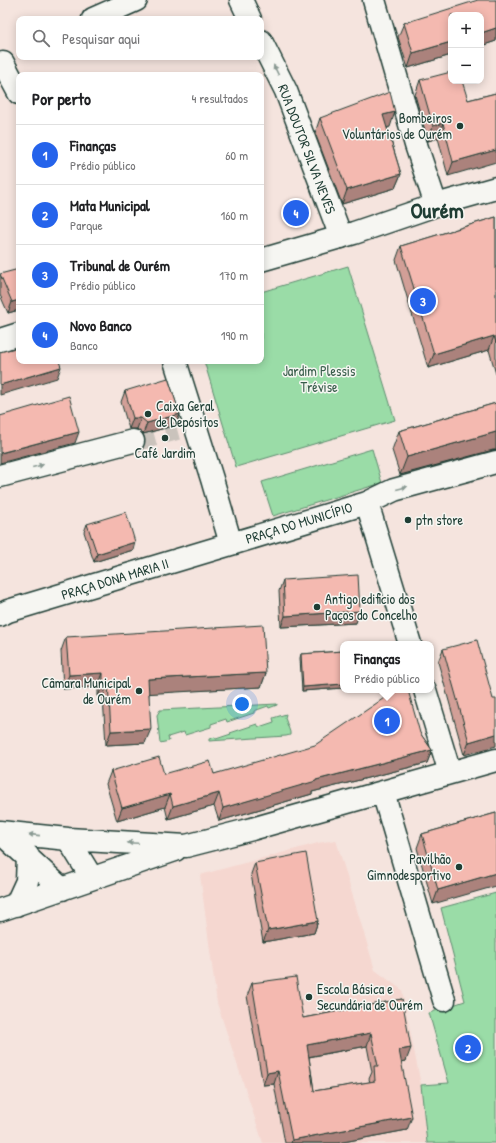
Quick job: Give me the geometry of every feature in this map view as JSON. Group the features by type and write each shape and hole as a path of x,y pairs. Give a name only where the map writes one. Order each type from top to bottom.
{"street":[{"path":"100,16 136,0"},
{"path":"241,0 249,16"},
{"path":"374,0 416,145 436,206"},
{"name":"RUA DOUTOR SILVA NEVES","path":"264,47 286,91 342,237"},
{"path":"7,60 16,85"},
{"path":"264,259 342,237 496,188"},
{"path":"0,340 16,335"},
{"name":"PRAÇA DO MUNICÍPIO","path":"175,364 185,426 212,479 231,544 367,503 394,490 496,462"},
{"path":"0,476 133,441"},
{"path":"367,503 409,641"},
{"name":"PRAÇA DONA MARIA II","path":"0,615 8,611 231,544"},
{"path":"426,693 450,773"},
{"path":"8,907 186,846 496,760"},
{"path":"383,792 444,1000"},
{"path":"0,832 68,839 186,846"},
{"path":"0,832 28,856 62,889"},
{"path":"68,839 92,878"},
{"path":"8,907 27,881 28,856"}],"shaded area":[{"name":"Escola Básica e Secundária de Ourém","path":"336,840 375,970 402,990 421,1085 427,1143 263,1143 217,1003 200,875 318,843"}],"green space":[{"name":"Jardim Plessis Trévise","path":"348,266 395,420 236,467 205,364 264,364 264,291"},
{"path":"372,449 382,483 273,516 262,482"},
{"path":"277,704 269,708 268,706 254,711 254,713 227,722 226,719 211,724 211,727 185,735 184,732 168,737 169,741 160,743 157,715 160,710"},
{"path":"286,714 285,718 290,735 209,741 209,739 215,737 216,739 257,724 259,727 274,722 273,718"},
{"path":"496,893 496,1143 427,1143 421,1085 449,1083 429,1013 465,1001 441,908"}],"building":[{"path":"478,0 496,0 496,28 484,32 484,12 448,12 448,43 413,53 404,23"},
{"name":"Bombeiros Voluntários de Ourém","path":"448,73 448,84 463,84 468,100 496,93 496,150 453,162 443,123 433,126 420,80"},
{"path":"390,92 395,112 383,115 401,174 347,190 320,118"},
{"path":"496,217 496,343 494,336 434,354 401,246"},
{"path":"16,270 16,301 12,302 0,274"},
{"path":"16,348 16,364 60,364 61,367 0,385 0,352"},
{"path":"168,378 180,414 147,423 141,418 133,418 125,391"},
{"path":"69,396 79,432 0,453 0,416"},
{"path":"496,403 496,432 407,457 399,431"},
{"path":"126,512 135,542 97,554 87,524"},
{"name":"Antigo edificio dos Paços do Concelho","path":"358,575 360,611 285,616 283,580"},
{"name":"Câmara Municipal de Ourém","path":"263,625 266,673 148,679 151,729 111,731 108,683 103,683 103,673 69,675 66,637"},
{"path":"477,640 493,699 496,699 496,734 469,742 443,649"},
{"path":"340,651 340,684 303,687 301,654"},
{"path":"392,693 409,693 420,733 432,750 316,780 223,808 219,793 173,806 170,794 122,808 111,771 159,757 164,774 210,761 214,774 315,745"},
{"name":"Pavilhão Gimnodesportivo","path":"496,813 496,873 438,890 422,834"},
{"path":"306,853 318,921 268,930 255,863"},
{"path":"296,977 303,1018 402,999 411,1048 399,1050 412,1117 292,1140 278,1071 267,1073 252,983","holes":["371,1033 378,1066 374,1066 375,1081 314,1091 307,1045"]}],"tunnel":[{"path":"133,441 177,429"}],"place":[{"name":"Bombeiros Voluntários de Ourém","path":"460,126"},
{"name":"Novo Banco","path":"296,213"},
{"name":"Tribunal de Ourém","path":"423,301"},
{"name":"Caixa Geral de Depósitos","path":"148,414"},
{"name":"Café Jardim","path":"165,438"},
{"name":"ptn store","path":"408,520"},
{"name":"Antigo edificio dos Paços do Concelho","path":"317,607"},
{"name":"Câmara Municipal de Ourém","path":"139,691"},
{"name":"Finanças","path":"387,721"},
{"name":"Pavilhão Gimnodesportivo","path":"459,867"},
{"name":"Escola Básica e Secundária de Ourém","path":"309,997"},
{"name":"Mata Municipal","path":"468,1048"}],"district":[{"name":"Ourém","path":"437,210"}]}
